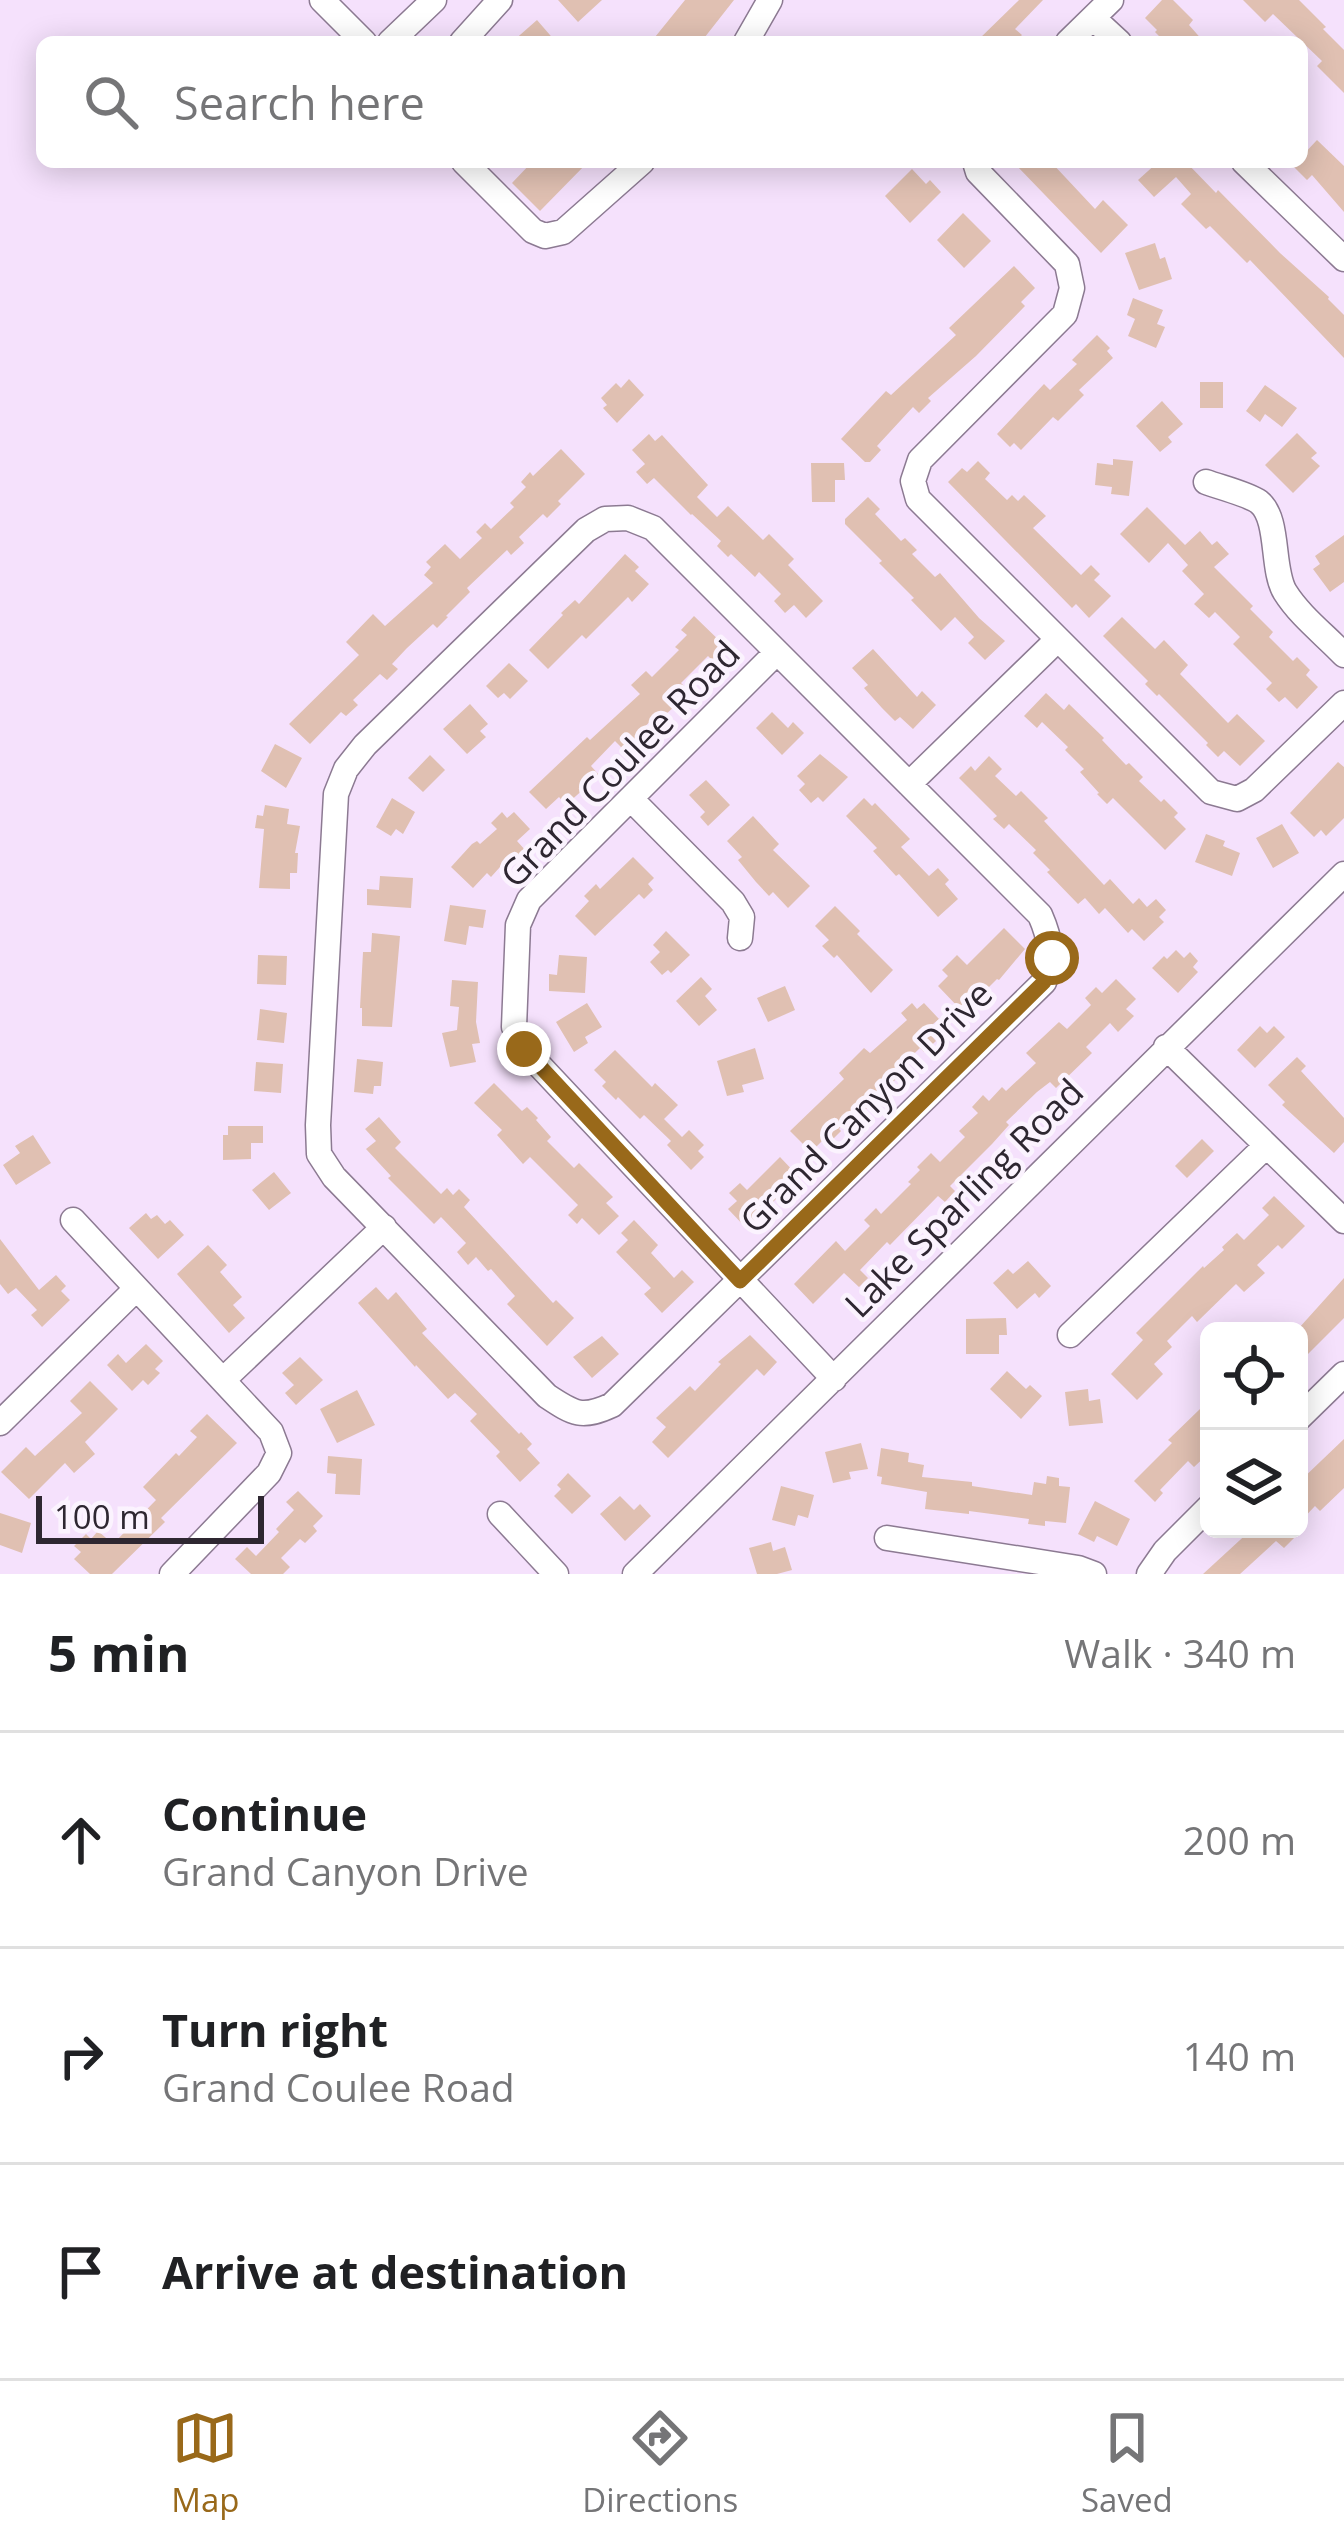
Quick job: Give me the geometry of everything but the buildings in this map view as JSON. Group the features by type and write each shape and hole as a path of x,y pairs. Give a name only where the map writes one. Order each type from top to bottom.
{"street":[{"path":"322,0 358,36"},
{"path":"396,36 434,0"},
{"path":"467,36 500,0"},
{"path":"749,36 770,0"},
{"path":"1074,36 1102,9 1116,36"},
{"path":"470,168 533,231 545,236 563,232 635,168"},
{"path":"977,168 1067,264 1072,288 1065,314 920,460 914,469 918,499 1211,792 1237,799 1254,790 1344,703"},
{"path":"1250,168 1344,259"},
{"path":"1205,482 1260,502 1268,516 1284,591 1344,655"},
{"name":"Grand Canyon Drive","path":"628,518 653,528 777,652 1040,915 1052,958 1044,982 612,1405 590,1415 570,1411 547,1396 334,1177 319,1154 336,794 346,769 365,745 586,530 605,519 628,518"},
{"path":"909,784 1057,640"},
{"name":"Grand Coulee Road","path":"777,652 529,901 518,925 514,1027 524,1049 834,1379"},
{"path":"631,799 733,902 742,917 740,938"},
{"name":"Lake Sparling Road","path":"634,1574 1344,874"},
{"path":"1166,1048 1344,1221"},
{"path":"1070,1335 1266,1146"},
{"path":"74,1220 271,1432 279,1453 269,1472 172,1574"},
{"path":"223,1380 384,1227"},
{"path":"0,1423 136,1289"},
{"path":"1308,1409 1344,1374"},
{"path":"500,1514 556,1574"},
{"path":"1149,1574 1200,1516"},
{"path":"887,1538 1094,1574"}],"route":[{"path":"524,1049 740,1281 1044,982 1052,958"}]}
